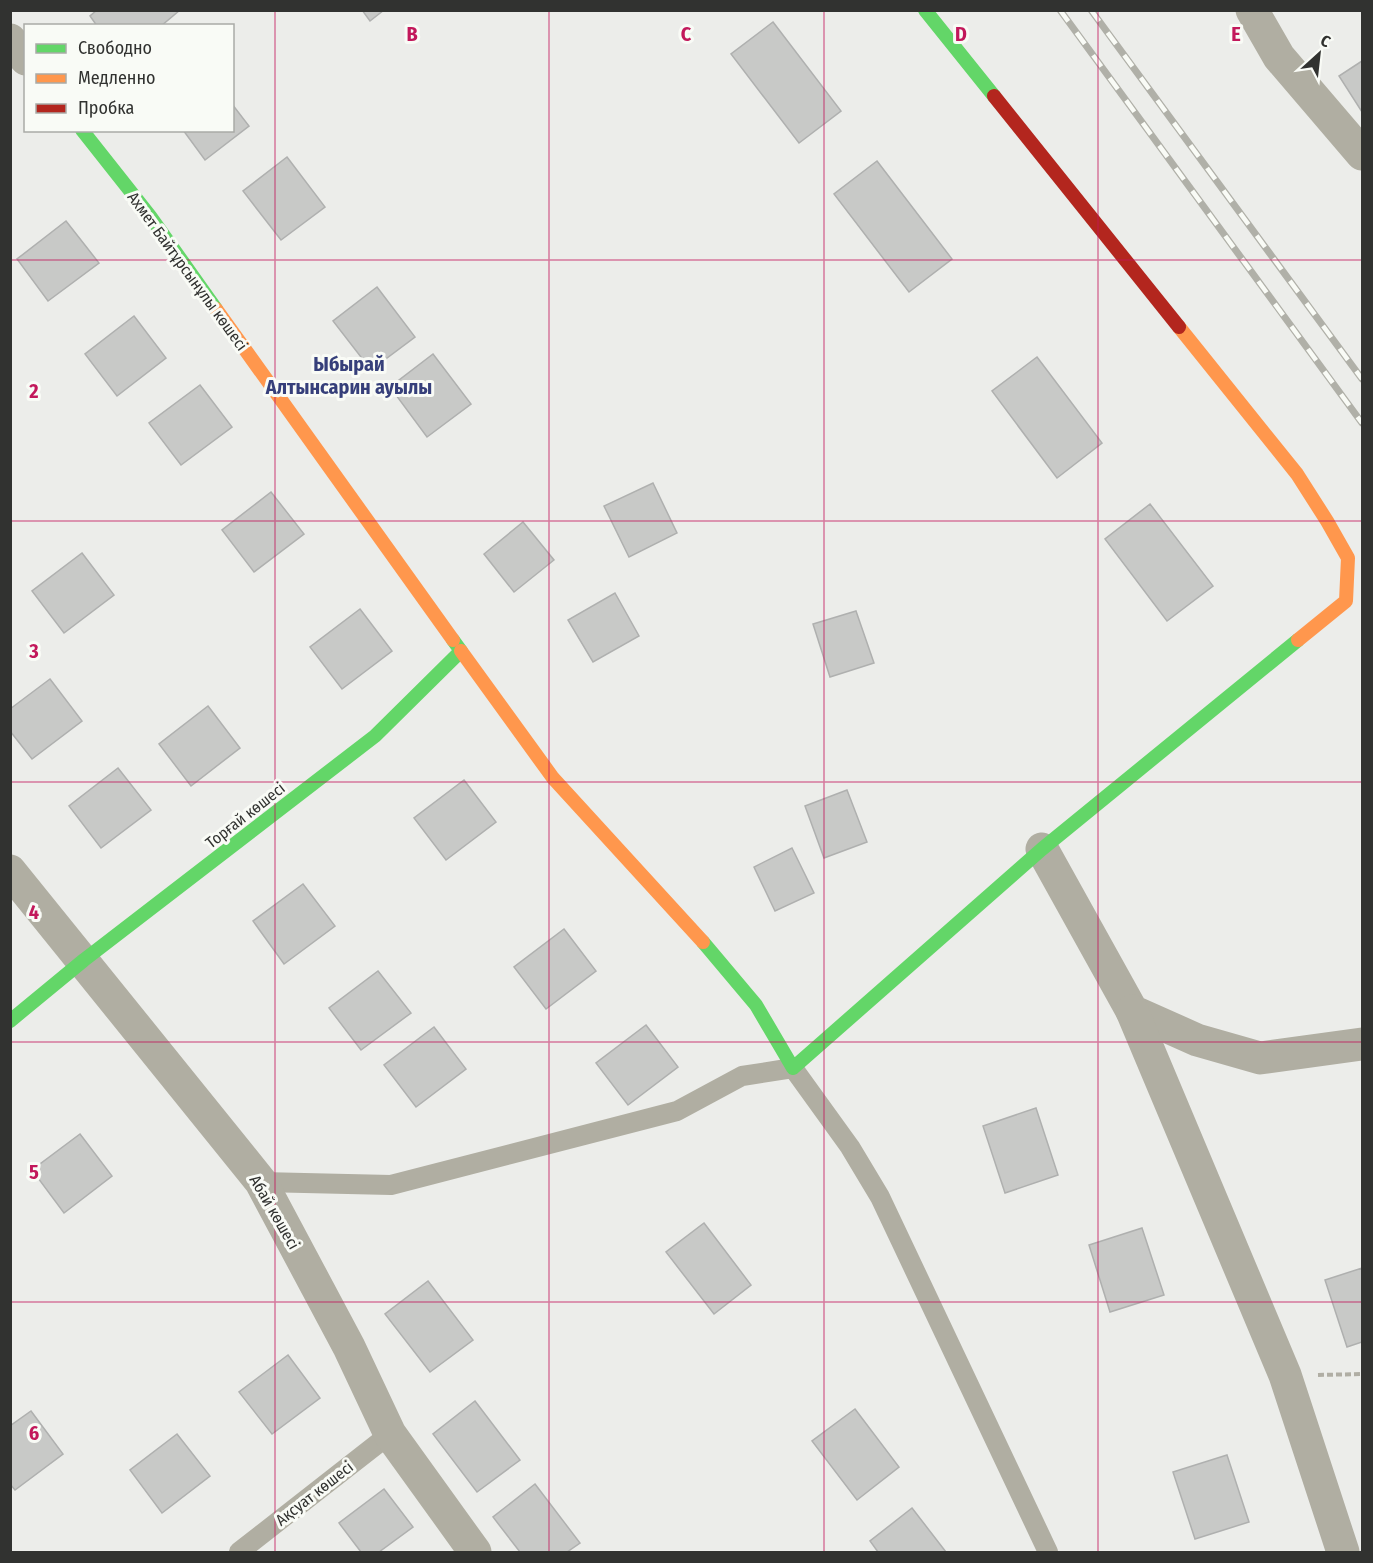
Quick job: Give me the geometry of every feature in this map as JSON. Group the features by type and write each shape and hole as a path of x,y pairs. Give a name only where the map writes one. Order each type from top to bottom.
{"street":[{"path":"461,651 553,778 692,928 756,1005 793,1068 1042,849 1346,601 1348,558 1328,520 1297,474 925,10"},
{"path":"1252,10 1279,57 1362,154"},
{"path":"10,40 24,57"},
{"name":"Ахмет Байтұрсынұлы көшесі","path":"84,132 150,216 461,651"},
{"name":"Торғай көшесі","path":"10,1021 84,960 375,736 461,651"},
{"path":"1042,849 1132,1011 1286,1375 1343,1552"},
{"name":"Абай көшесі","path":"10,871 261,1182 349,1347 390,1434 474,1552"},
{"path":"1132,1011 1197,1040 1260,1058 1362,1044"}],"lane":[{"path":"261,1182 391,1185 677,1112 742,1076 793,1068 850,1147 880,1197 1047,1552"},
{"name":"Ақсуат көшесі","path":"239,1552 390,1434"}],"path":[{"path":"1286,1375 1362,1374"}],"building":[{"path":"97,10 180,10 163,24 96,24 90,16"},
{"path":"362,10 384,10 370,21"},
{"path":"773,22 841,111 799,143 731,54"},
{"path":"1362,61 1362,112 1339,76"},
{"path":"234,107 249,126 205,160 184,132 234,132"},
{"path":"287,157 325,207 281,240 243,191"},
{"path":"877,161 952,259 909,292 834,194"},
{"path":"66,221 99,263 48,301 17,259"},
{"path":"377,287 415,337 371,370 333,321"},
{"path":"134,316 166,358 117,396 85,354"},
{"path":"433,354 471,404 427,437 390,387"},
{"path":"1037,357 1102,443 1057,478 992,391"},
{"path":"200,385 232,427 181,465 149,423"},
{"path":"653,483 677,533 629,557 604,506"},
{"path":"271,492 304,534 254,572 222,530"},
{"path":"1150,504 1213,586 1167,621 1105,539"},
{"path":"523,522 554,560 514,592 484,554"},
{"path":"82,553 114,595 64,633 32,591"},
{"path":"615,593 639,636 593,662 568,620"},
{"path":"360,609 392,651 342,689 310,647"},
{"path":"856,611 874,663 830,677 813,624"},
{"path":"50,679 82,721 32,759 10,731 10,709"},
{"path":"208,706 240,748 191,786 159,744"},
{"path":"118,768 151,810 101,848 69,806"},
{"path":"464,780 496,822 446,860 414,818"},
{"path":"847,790 867,842 824,858 805,806"},
{"path":"792,848 814,893 775,911 754,867"},
{"path":"303,884 335,926 284,964 253,921"},
{"path":"564,929 596,971 546,1009 514,967"},
{"path":"378,971 411,1013 361,1050 329,1008"},
{"path":"646,1025 678,1067 628,1105 596,1063"},
{"path":"434,1027 466,1069 416,1107 384,1065"},
{"path":"1036,1108 1058,1175 1005,1193 983,1126"},
{"path":"80,1134 112,1176 64,1213 32,1170"},
{"path":"704,1223 751,1285 714,1314 666,1252"},
{"path":"1142,1228 1164,1295 1110,1312 1089,1245"},
{"path":"1362,1268 1362,1342 1347,1347 1325,1280"},
{"path":"428,1281 473,1340 430,1372 385,1314"},
{"path":"288,1355 320,1398 272,1434 239,1392"},
{"path":"475,1401 520,1460 477,1492 433,1434"},
{"path":"855,1409 899,1467 857,1500 812,1441"},
{"path":"31,1411 63,1454 15,1490 10,1484 10,1426"},
{"path":"177,1434 210,1476 162,1513 130,1470"},
{"path":"1227,1455 1249,1522 1195,1539 1173,1472"},
{"path":"535,1484 580,1543 567,1552 520,1552 493,1517"},
{"path":"384,1489 413,1527 379,1552 361,1552 339,1523"},
{"path":"912,1508 946,1552 878,1552 870,1541"}],"railway":[{"path":"1060,10 1362,423"},
{"path":"1091,10 1362,379"}],"traffic: fast":[{"path":"925,10 994,96"},
{"path":"84,132 150,216 216,309"},
{"path":"10,1021 84,960 375,736 461,651 453,640"},
{"path":"703,942 756,1005 793,1068 1042,849 1298,640"}],"traffic: slow":[{"path":"216,309 453,640"},
{"path":"1179,327 1297,474 1348,558 1346,601 1298,640"},
{"path":"461,651 553,778 703,942"}],"traffic: jam":[{"path":"994,96 1179,327"}],"district":[{"name":"Ыбырай Алтынсарин ауылы","path":"349,376"}]}
